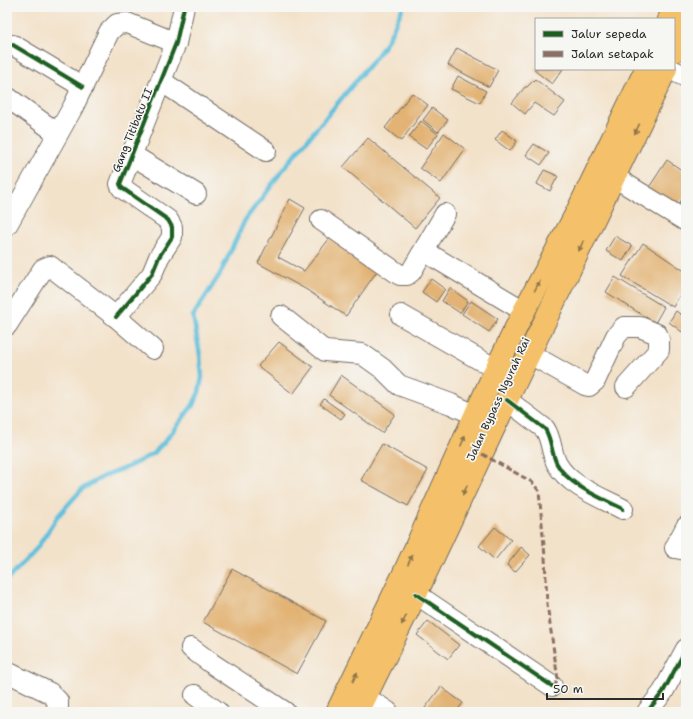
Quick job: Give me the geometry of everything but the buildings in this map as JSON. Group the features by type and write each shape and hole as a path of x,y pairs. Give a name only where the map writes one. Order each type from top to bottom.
{"highway":[{"path":"670,18 675,7"},
{"path":"675,49 686,26"},
{"name":"Jalan Bypass Ngurah Rai","path":"337,712 402,578 496,369 524,311 646,83 665,70"},
{"name":"Jalan Bypass Ngurah Rai","path":"362,704 416,594 614,177 646,83"}],"street":[{"name":"Gang Titibatu II","path":"116,317 152,274 159,256 172,237 172,227 168,220 122,188 120,184 176,43 184,7"},
{"path":"7,225 83,87 109,32 117,24 127,22 176,43"},
{"path":"13,45 83,87"},
{"path":"672,70 686,77"},
{"path":"161,81 266,151"},
{"path":"7,97 57,133"},
{"path":"132,155 196,194"},
{"path":"614,177 686,221"},
{"path":"321,220 400,275 407,275 411,272 445,214"},
{"path":"424,251 524,311"},
{"path":"7,325 43,269 50,266 116,317 153,349"},
{"path":"401,315 496,369"},
{"path":"281,316 325,351 362,354 383,369 399,385 451,404 475,415"},
{"path":"530,354 589,386 594,381 616,336 624,327 640,327 657,334 659,339 659,350 626,386"},
{"path":"507,400 545,429 549,434 556,462 562,473 575,484 623,510"},
{"path":"686,527 675,548 686,550"},
{"path":"416,594 552,686"},
{"path":"191,648 285,712"},
{"path":"647,712 681,673 686,649"},
{"path":"7,672 50,693 58,701 58,707 55,712"},
{"path":"195,695 218,712"},
{"path":"362,704 388,712"}],"waterway":[{"path":"7,580 37,548 58,516 82,489 104,476 130,466 154,453 193,405 199,392 202,377 200,355 193,316 220,274 245,220 285,167 380,51 389,38 403,7"}],"marked path":[{"path":"482,454 532,482 539,491 545,557 547,604 558,680 555,685 552,686"}],"cycle path":[{"path":"116,317 152,274 159,257 172,237 172,227 168,220 122,188 120,184 176,43 184,7"},
{"path":"13,45 83,87"},
{"path":"507,400 545,429 557,464 569,479 587,491 623,509"},
{"path":"416,594 552,686"},
{"path":"647,712 663,692 686,649"}]}
